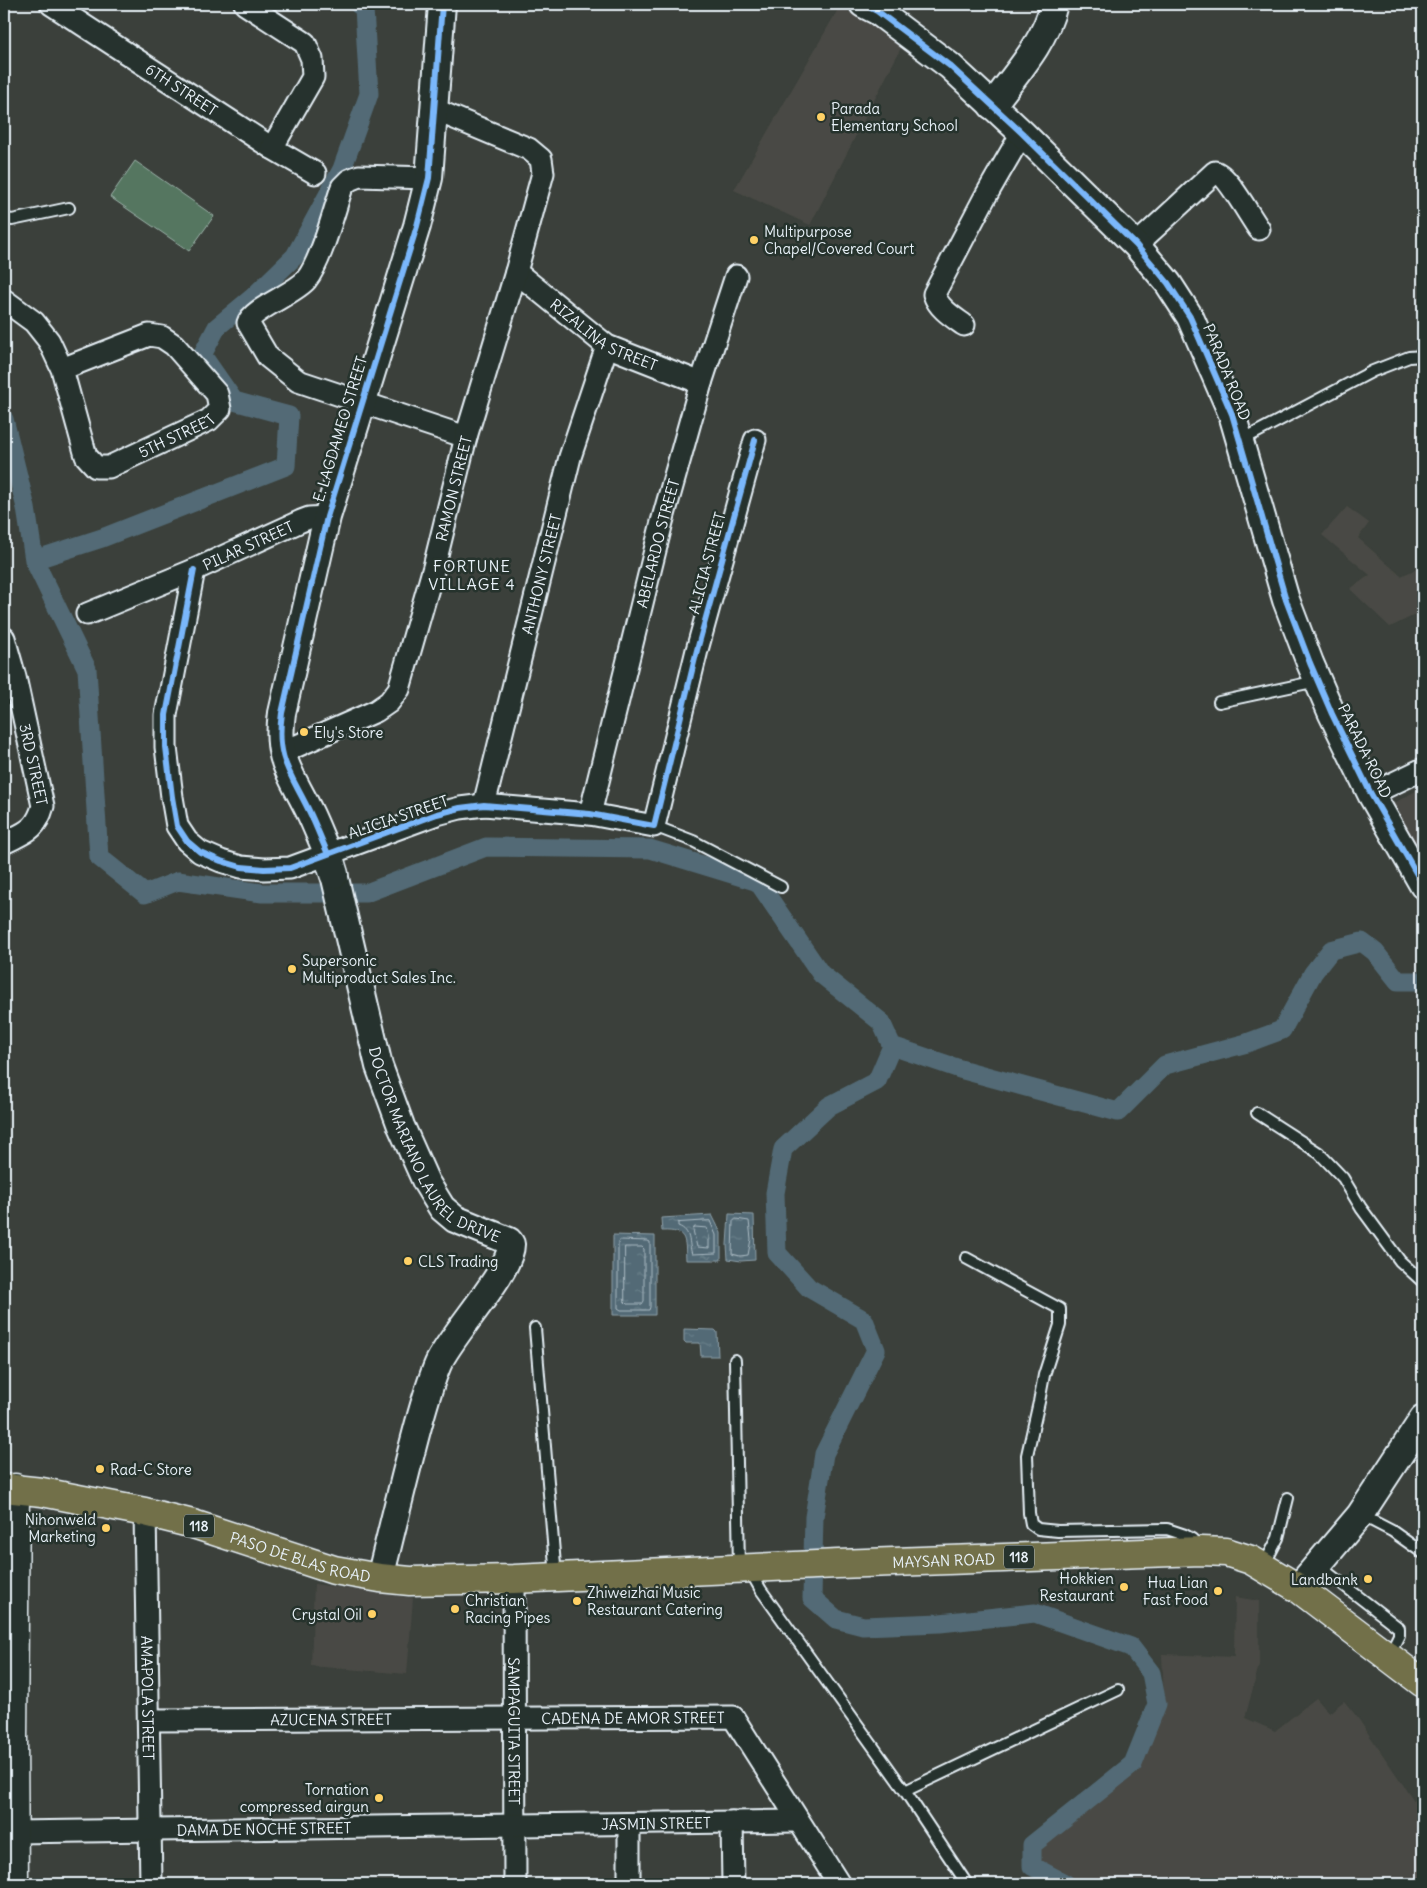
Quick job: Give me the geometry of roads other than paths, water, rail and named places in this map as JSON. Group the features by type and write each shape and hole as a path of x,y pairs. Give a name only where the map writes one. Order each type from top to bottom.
{"main road":[{"name":"PASO DE BLAS ROAD","path":"9,1488 146,1512 193,1524 334,1570 380,1578 448,1581 514,1579"},
{"path":"9,1488 14,1884"},
{"name":"MAYSAN ROAD","path":"514,1579 838,1564 1201,1551 1226,1552 1251,1560 1263,1567 1307,1578 1388,1656 1423,1683"}],"street":[{"name":"6TH STREET","path":"50,4 272,148 315,173"},
{"path":"245,4 305,43 312,59 313,77 272,148"},
{"name":"E. LAGDAMEO STREET","path":"331,864 311,814 281,753 279,733 327,517 417,226 429,178 442,4"},
{"name":"PARADA ROAD","path":"863,4 877,11 950,66 1022,134 1136,245 1168,283 1190,317 1232,414 1286,600 1318,681 1371,794 1423,885"},
{"path":"992,106 1039,43 1050,20 1054,4"},
{"name":"RAMON STREET","path":"281,753 376,711 389,702 399,689 434,567 466,437 516,272 543,173 541,158 529,149 433,109"},
{"path":"964,325 944,310 935,299 934,294 984,199 1022,134"},
{"path":"1136,245 1216,172 1230,183 1259,230"},
{"path":"429,178 359,176 349,180 342,187 319,256 305,281 249,319 248,323 268,357 298,381 466,437"},
{"name":"RIZALINA STREET","path":"516,272 606,346 701,383"},
{"name":"ABELARDO STREET","path":"590,814 662,522 701,383 736,276"},
{"name":"5TH STREET","path":"4,300 34,322 49,341 62,369 86,456 96,467 109,467 210,420 220,409 217,394 174,345 162,337 149,335 62,369"},
{"name":"ANTHONY STREET","path":"484,805 570,457 606,346"},
{"name":"ALICIA STREET","path":"194,570 166,715 166,747 177,826 187,841 200,852 241,867 264,869 331,864 437,814 460,808 484,805 590,814 654,826 697,650 755,440"},
{"name":"PILAR STREET","path":"87,614 194,570 301,520 327,517"},
{"name":"3RD STREET","path":"4,638 15,677 43,806 39,820 32,828 4,843"},
{"path":"1371,794 1423,769"},
{"name":"DOCTOR MARIANO LAUREL DRIVE","path":"331,864 380,1066 401,1126 426,1182 442,1208 455,1219 509,1241 511,1244 509,1255 498,1276 454,1335 438,1364 407,1466 380,1578"},
{"path":"1307,1578 1360,1515 1423,1419"},
{"name":"AMAPOLA STREET","path":"146,1512 151,1884"},
{"name":"SAMPAGUITA STREET","path":"514,1579 515,1884"},
{"name":"CADENA DE AMOR STREET","path":"515,1718 734,1717 838,1884"},
{"name":"AZUCENA STREET","path":"148,1720 515,1718"},
{"name":"JASMIN STREET","path":"515,1825 798,1821"},
{"path":"732,1822 733,1884"},
{"path":"629,1824 629,1884"},
{"name":"DAMA DE NOCHE STREET","path":"14,1832 515,1825"}],"lane":[{"path":"4,218 12,220 69,208"},
{"path":"1240,441 1373,371 1409,357 1423,356"},
{"path":"1219,702 1318,681"},
{"path":"654,826 693,841 781,887"},
{"path":"1257,1113 1319,1153 1343,1178 1361,1208 1400,1261 1423,1282"},
{"path":"966,1258 1060,1309 1060,1325 1044,1375 1040,1402 1030,1435 1027,1455 1029,1513 1032,1524 1038,1529 1058,1531 1167,1529 1192,1539 1201,1551"},
{"path":"535,1328 556,1577"},
{"path":"735,1360 744,1568 905,1791 967,1884"},
{"path":"1263,1567 1278,1538 1288,1498"},
{"path":"1360,1515 1392,1531 1423,1553"},
{"path":"905,1791 1118,1690"}],"water":[{"path":"729,1214 754,1215 755,1260 741,1261 728,1259"},
{"path":"712,1215 721,1233 721,1260 686,1260 683,1237 676,1232 662,1231 661,1218"},
{"path":"613,1235 655,1236 655,1315 613,1315"},
{"path":"684,1329 715,1330 717,1332 718,1356 701,1356 700,1343 686,1343 684,1341"}],"waterway":[{"path":"34,560 102,538 286,466 289,416 234,401 202,355 217,327 253,297 295,256 342,169 369,94 364,8 358,4"},
{"path":"4,419 26,508 34,560 87,669 99,857 145,894 178,881 262,893 366,893 486,847 650,849 758,882 821,974 881,1022 892,1046 877,1081 829,1106 783,1149 775,1193 777,1253 809,1288 864,1320 876,1350 824,1454 814,1517 812,1598 836,1619 863,1626 940,1623 1035,1613 1131,1647 1151,1673 1157,1704 1133,1764 1032,1845 1032,1866 1066,1884"},
{"path":"892,1046 960,1069 1118,1112 1165,1065 1247,1043 1282,1030 1313,973 1331,950 1362,942 1375,952 1398,981 1423,981"}],"place":[{"name":"Parada Elementary School","path":"821,117"},
{"name":"Multipurpose Chapel/Covered Court","path":"754,240"},
{"name":"Ely's Store","path":"304,732"},
{"name":"Supersonic Multiproduct Sales Inc.","path":"292,969"},
{"name":"CLS Trading","path":"408,1261"},
{"name":"Rad-C Store","path":"100,1469"},
{"name":"Nihonweld Marketing","path":"106,1528"},
{"name":"Landbank","path":"1368,1579"},
{"name":"Hokkien Restaurant","path":"1124,1587"},
{"name":"Hua Lian Fast Food","path":"1218,1591"},
{"name":"Zhiweizhai Music Restaurant Catering","path":"577,1601"},
{"name":"Christian Racing Pipes","path":"455,1609"},
{"name":"Crystal Oil","path":"372,1614"},
{"name":"Tornation compressed airgun","path":"379,1798"}],"district":[{"name":"FORTUNE VILLAGE 4","path":"472,575"}]}
